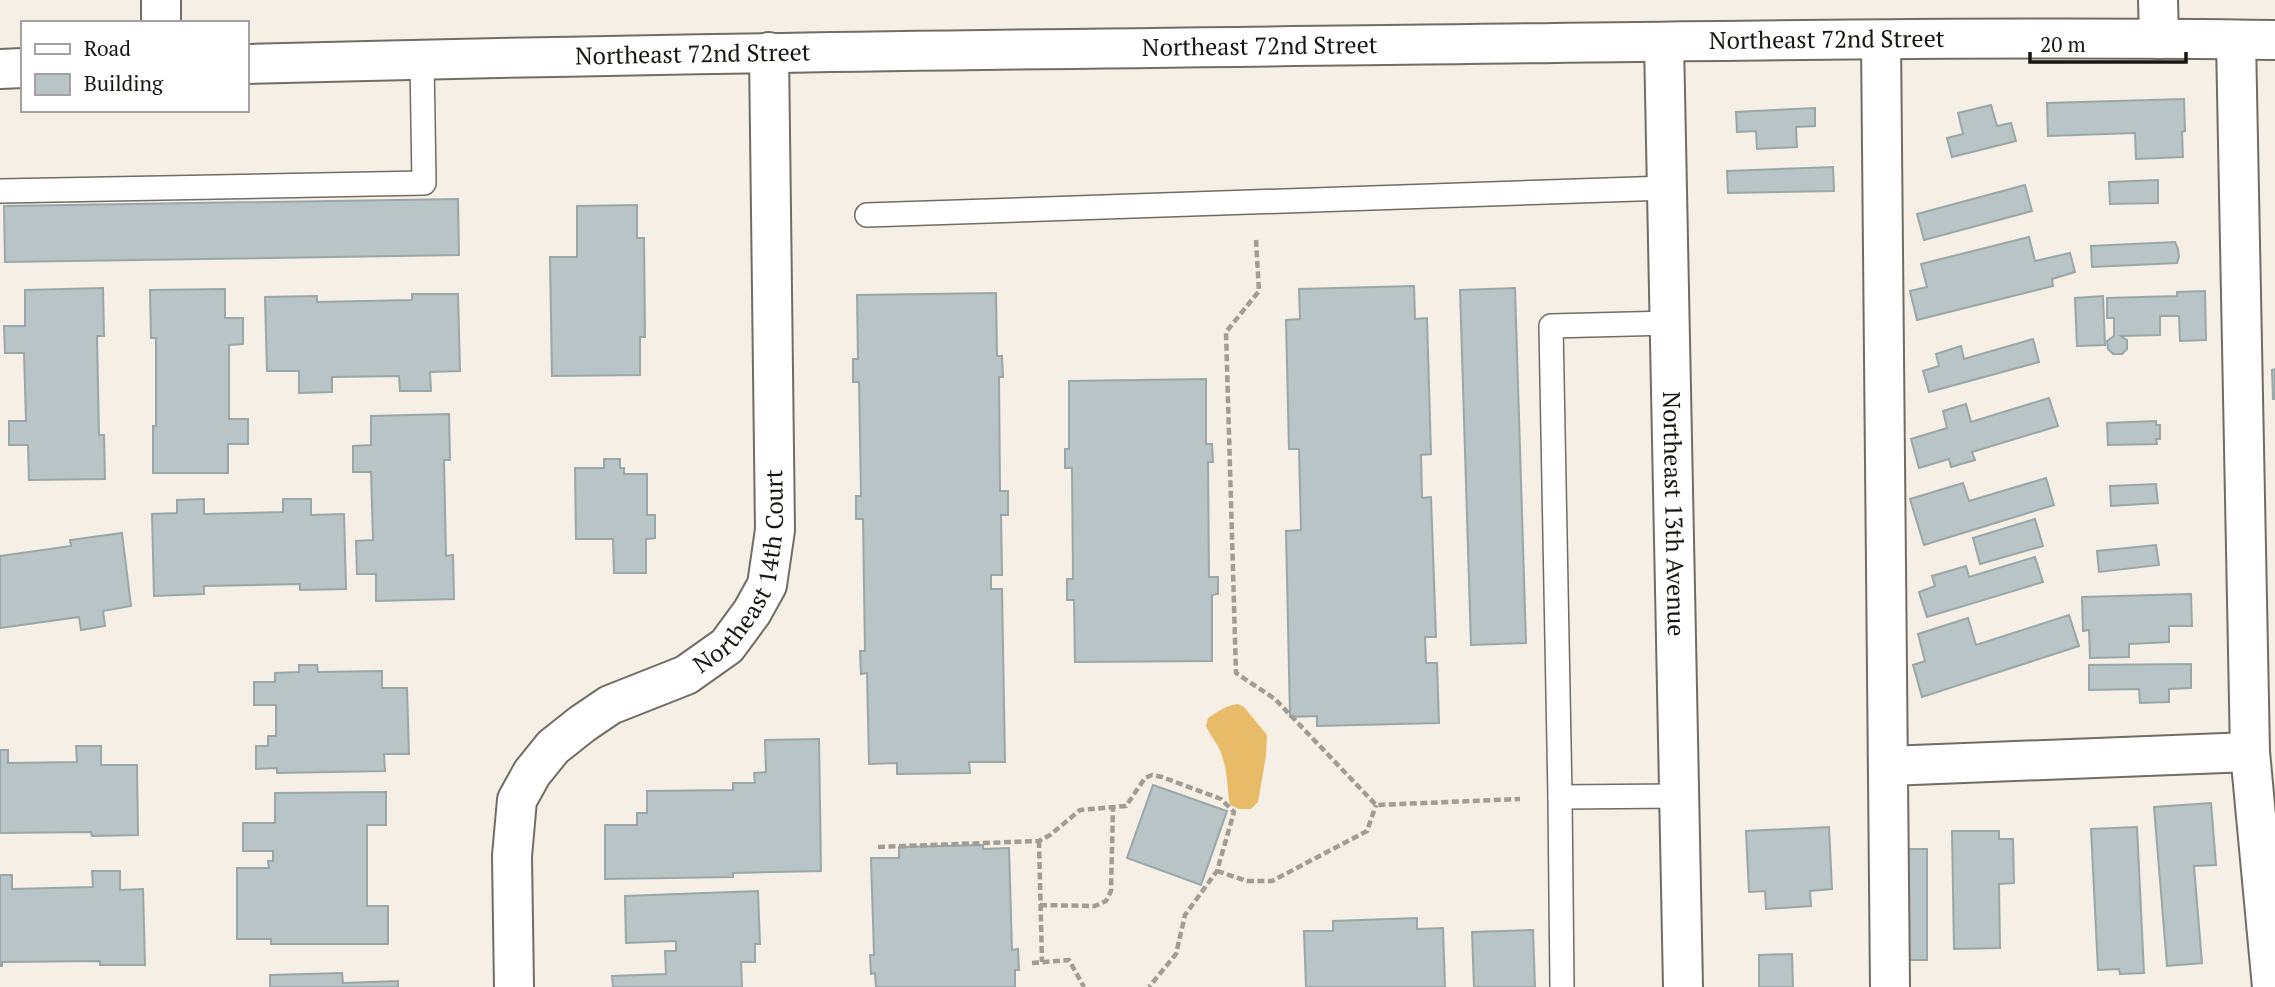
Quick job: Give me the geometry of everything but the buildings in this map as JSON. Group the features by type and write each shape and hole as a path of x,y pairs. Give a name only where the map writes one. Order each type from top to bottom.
{"street":[{"path":"161,0 161,21"},
{"path":"2158,0 2159,39"},
{"path":"1881,40 1890,987"},
{"name":"Northeast 72nd Street","path":"248,64 769,52 1881,40 2275,40"},
{"path":"2236,40 2250,751 2272,987"},
{"name":"Northeast 13th Avenue","path":"1664,42 1683,987"},
{"name":"Northeast 14th Court","path":"514,987 512,856 517,800 532,773 553,747 610,705 686,675 727,646 752,612 767,585 775,530 769,52"},
{"path":"0,69 21,68"},
{"path":"1888,766 2250,751"}],"lane":[{"path":"0,191 424,183 422,60"},
{"path":"867,215 1667,188"},
{"path":"1562,987 1551,326 1670,323"},
{"path":"1560,797 1679,796"}],"path":[{"path":"1255,202 1259,291 1226,332 1236,673 1275,699 1376,805 1560,797"},
{"path":"878,847 1039,841 1080,810 1126,806 1145,778 1152,775 1221,799 1234,812 1217,871 1185,915 1177,954 1149,987"},
{"path":"1217,871 1247,881 1272,881 1367,831 1376,805"},
{"path":"1040,905 1095,906 1106,901 1111,891 1113,807"},
{"path":"1039,841 1042,962"},
{"path":"1032,963 1069,960 1084,987"}],"shaded area":[{"path":"1238,704 1244,707 1267,735 1258,802 1251,809 1239,809 1230,805 1224,762 1206,726 1208,718 1226,707"}]}
